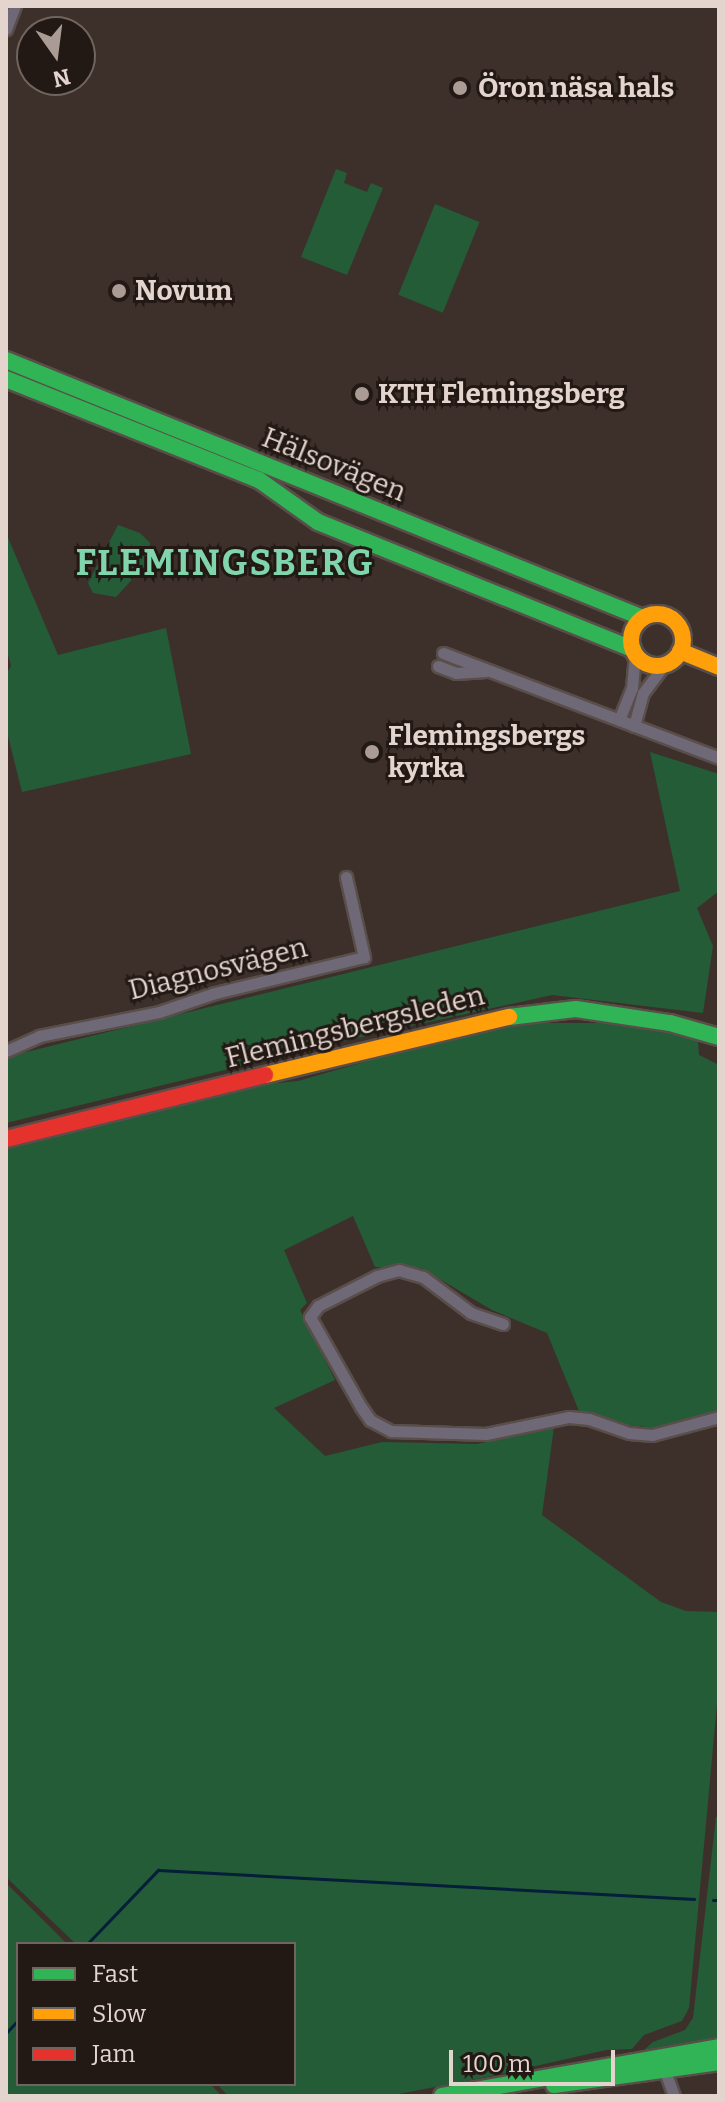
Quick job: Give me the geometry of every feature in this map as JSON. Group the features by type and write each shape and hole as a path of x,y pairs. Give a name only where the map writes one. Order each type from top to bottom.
{"street":[{"path":"6,29 15,6"},
{"name":"Hälsovägen","path":"6,360 643,618"},
{"name":"Hälsovägen","path":"6,379 259,480 318,522 634,652"},
{"path":"619,720 632,688 634,652 631,635 643,618 657,614 671,618 681,629 680,651 664,665 639,699 634,726"},
{"path":"680,651 719,667"},
{"path":"634,652 648,664 664,665"},
{"path":"443,653 719,758"},
{"path":"438,666 456,673 491,671"},
{"name":"Diagnosvägen","path":"6,1051 39,1036 159,1012 215,993 364,957 346,877"},
{"name":"Flemingsbergsleden","path":"6,1139 489,1019 576,1009 670,1023 719,1037"},
{"path":"503,1324 471,1313 423,1277 399,1270 377,1276 318,1306 310,1320 361,1407 378,1425 399,1432 486,1434 569,1417 589,1419 629,1433 652,1435 719,1417"},
{"path":"450,2096 662,2063 719,2047"},
{"path":"442,2096 662,2063 719,2062"},
{"path":"662,2063 674,2096"}],"green space":[{"path":"336,169 347,173 344,183 367,192 371,183 383,188 347,275 301,257"},
{"path":"435,204 480,222 443,313 398,295"},
{"path":"118,525 140,533 150,543 148,562 116,597 93,593 88,583"},
{"path":"6,533 58,655 166,628 191,754 22,792 6,728 6,674 11,666 6,647"},
{"path":"650,752 719,774 719,891 697,908 713,946 703,1013 552,995 370,1035 6,1123 6,1057 680,891"},
{"path":"527,1023 609,1023 652,1028 698,1040 699,1055 719,1065 719,1411 658,1428 625,1425 579,1411 547,1333 492,1310 421,1268 375,1267 353,1216 284,1250 307,1303 300,1310 335,1380 274,1408 325,1456 382,1442 477,1444 554,1427 542,1515 661,1602 686,1611 719,1612 718,1693 689,2008 682,2021 644,2035 632,2049 606,2050 388,2096 228,2096 219,2086 296,2086 296,1942 74,1942 6,1877 6,1148 256,1085 298,1081 479,1029"},
{"path":"716,1817 719,1817 719,2039 644,2050 653,2042 685,2030 693,2018"},
{"path":"6,1883 65,1942 16,1942 16,2086 212,2086 222,2096 6,2096"}],"waterway":[{"path":"89,1942 158,1870 694,1899"},
{"path":"713,1900 719,1900"},
{"path":"6,2033 16,2022"}],"traffic: fast":[{"path":"6,360 643,618"},
{"path":"6,379 259,480 318,522 633,649"},
{"path":"509,1017 576,1009 670,1023 719,1037"},
{"path":"442,2096 719,2047"},
{"path":"554,2085 719,2062"}],"traffic: slow":[{"path":"657,614 675,622 683,640 675,658 657,666 639,658 631,640 639,622 657,614"},
{"path":"680,651 719,667"},
{"path":"265,1075 509,1017"}],"traffic: jam":[{"path":"6,1139 265,1075"}],"place":[{"name":"Öron näsa hals","path":"460,88"},
{"name":"Novum","path":"119,291"},
{"name":"KTH Flemingsberg","path":"362,394"},
{"name":"Flemingsbergs kyrka","path":"372,752"}],"district":[{"name":"FLEMINGSBERG","path":"225,564"}]}
